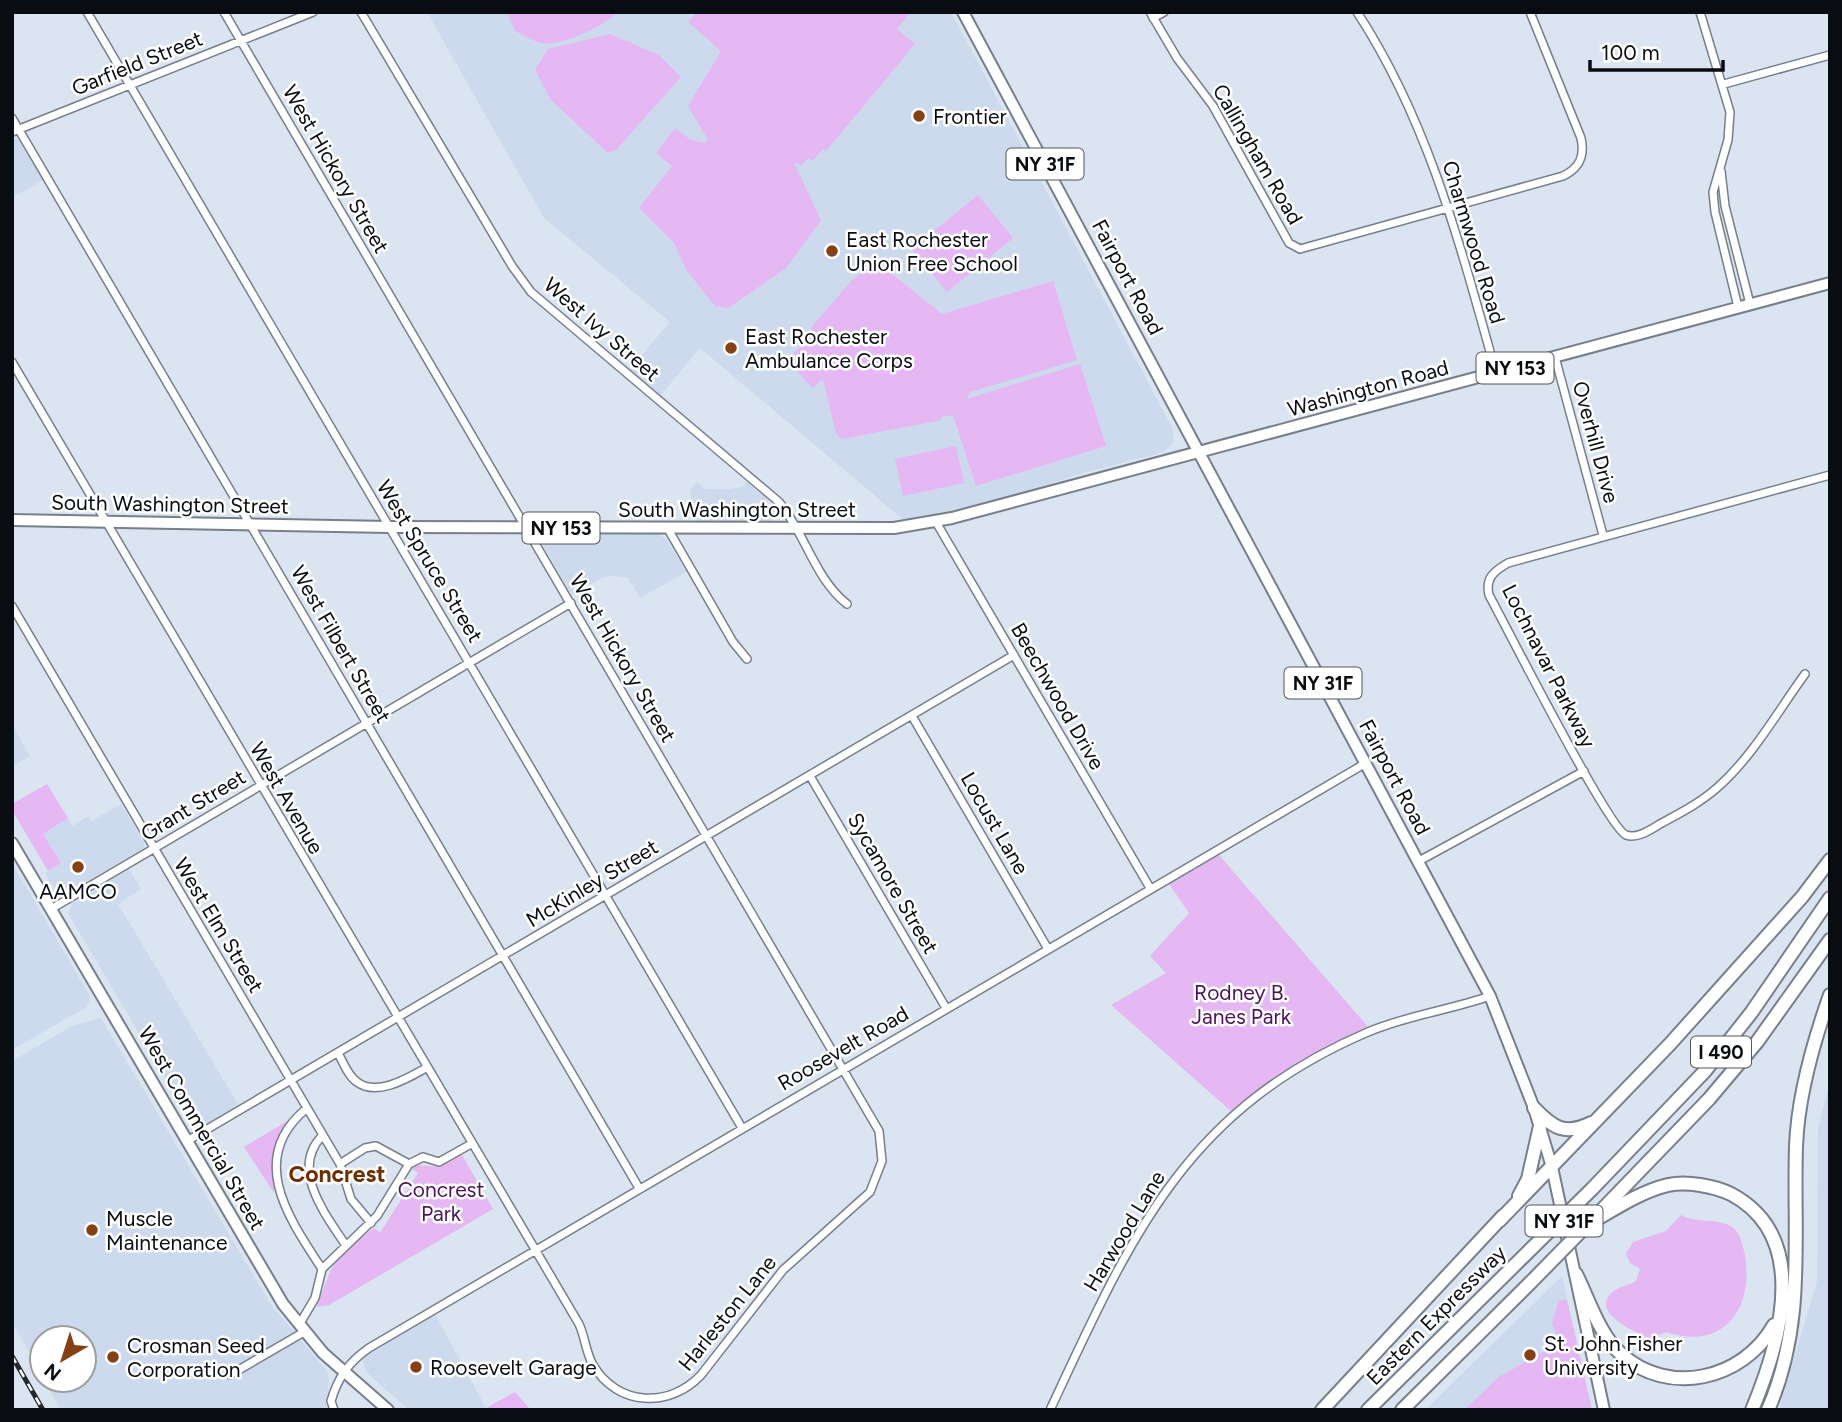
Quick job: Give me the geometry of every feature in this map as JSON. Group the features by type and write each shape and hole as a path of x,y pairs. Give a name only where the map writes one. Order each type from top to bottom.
{"highway":[{"path":"1322,1410 1499,1221 1603,1115 1802,897 1830,860"},
{"name":"Eastern Expressway","path":"1368,1410 1592,1189 1705,1072 1751,1013 1830,898"},
{"name":"Eastern Expressway","path":"1402,1410 1710,1099 1757,1042 1830,940"},
{"path":"1768,1410 1782,1368 1797,1292 1796,1144 1814,1042 1830,995"},
{"path":"1534,1108 1554,1127 1564,1131 1578,1130 1603,1115"},
{"path":"1499,1221 1528,1179 1540,1126"},
{"path":"1587,1225 1640,1194 1671,1184 1695,1185 1724,1191 1752,1208 1772,1236 1780,1255 1784,1276 1783,1310 1752,1410"},
{"path":"1576,1274 1604,1332 1620,1353 1640,1368 1663,1377 1699,1378 1723,1371 1743,1360 1761,1344 1783,1310"}],"main road":[{"name":"Fairport Road","path":"963,12 1490,996 1534,1108 1552,1167 1604,1410"},
{"name":"Washington Road","path":"1200,453 1830,282"},
{"name":"South Washington Street","path":"12,520 389,527 894,528 936,522 1200,453"},
{"name":"West Commercial Street","path":"12,843 269,1281 302,1329 343,1372 388,1410"}],"street":[{"name":"West Spruce Street","path":"87,12 742,1128"},
{"name":"West Hickory Street","path":"224,12 844,1068"},
{"name":"Garfield Street","path":"15,130 313,12"},
{"name":"West Ivy Street","path":"361,12 512,266 531,292 779,502 834,594 847,604"},
{"path":"1152,15 1164,12"},
{"name":"Charmwood Road","path":"1357,12 1407,102 1450,207 1496,373"},
{"path":"1450,207 1563,176 1581,161 1581,138 1530,12"},
{"path":"1700,12 1724,84 1730,112 1730,129 1713,192 1715,212 1738,307"},
{"name":"Callingham Road","path":"1152,15 1177,58 1213,106 1294,247 1305,248 1450,207"},
{"path":"1724,84 1830,55"},
{"name":"West Filbert Street","path":"12,118 15,130 251,524 639,1188"},
{"path":"1720,166 1725,206 1750,304"},
{"name":"Overhill Drive","path":"1555,357 1603,535"},
{"name":"West Avenue","path":"12,362 534,1250"},
{"name":"Lochnavar Parkway","path":"1419,862 1584,771 1489,595 1488,583 1493,573 1508,563 1603,535 1830,475"},
{"name":"Beechwood Drive","path":"936,522 1150,888"},
{"path":"668,529 733,642 747,659"},
{"name":"Grant Street","path":"51,909 571,603"},
{"name":"West Elm Street","path":"12,606 340,1164 351,1199 370,1223"},
{"name":"McKinley Street","path":"187,1141 1014,655"},
{"path":"1584,771 1617,828 1630,836 1642,834 1697,803 1731,775 1805,674"},
{"name":"Locust Lane","path":"912,716 1048,949"},
{"name":"Roosevelt Road","path":"343,1372 353,1359 369,1348 1366,763"},
{"name":"Sycamore Street","path":"810,776 946,1008"},
{"name":"Harwood Lane","path":"1050,1410 1100,1303 1147,1217 1183,1168 1226,1121 1252,1099 1336,1047 1398,1021 1490,996"},
{"path":"338,1053 354,1080 366,1085 393,1085 426,1068"},
{"name":"Harleston Lane","path":"534,1250 579,1324 591,1361 601,1376 618,1390 636,1397 653,1399 680,1393 701,1375 783,1270 859,1205 874,1185 882,1153 879,1131 844,1068"},
{"path":"306,1109 286,1134 278,1154 276,1171 287,1213 322,1269"},
{"path":"322,1136 311,1152 310,1174 319,1203 345,1244"},
{"path":"230,1375 302,1329 315,1298 322,1269 345,1244 370,1223 409,1164 418,1158 444,1160 471,1144"},
{"path":"340,1164 365,1148 376,1146 409,1164"},
{"path":"334,1410 331,1401 343,1372"}],"shaded area":[{"name":"East Rochester Union Free School","path":"427,12 951,12 1173,429 1173,442 1165,451 1156,454 1076,475 996,501 906,522 700,348 660,396 629,370 670,322 544,218"},
{"path":"12,137 19,140 43,180 12,198"},
{"path":"697,482 705,489 729,489 742,487 747,482 766,498 775,518 771,523 693,524 690,490"},
{"path":"555,533 658,534 666,539 686,572 640,598 628,578 615,576 603,577 572,595 543,545 546,537"},
{"path":"12,724 30,756 12,767"},
{"path":"121,804 144,842 144,848 64,895 58,894 45,873 61,863 43,834 68,818 72,826 88,816 92,821"},
{"path":"12,863 91,998 86,1007 12,1050"},
{"path":"129,869 141,889 118,904 239,1106 203,1127 193,1125 68,913 72,904"},
{"path":"101,1018 271,1305 327,1371 329,1379 326,1404 329,1410 61,1410 52,1394 98,1394 98,1324 28,1324 28,1349 12,1323 12,1061 72,1026"},
{"path":"1830,1082 1830,1410 1779,1410 1817,1281 1818,1128"},
{"name":"St. John Fisher University","path":"1562,1276 1592,1410 1425,1410"},
{"path":"435,1314 486,1408 409,1410 366,1372 363,1362 367,1354"}],"green space":[{"path":"507,12 618,12 582,34 560,42 541,43 515,31"},
{"path":"697,12 911,12 897,29 915,44 826,151 823,149 812,161 808,158 802,165 794,163 821,220 786,268 728,308 715,306 687,271 674,243 639,208 672,166 656,153 675,128 691,140 706,143 707,138 688,106 721,51 688,22"},
{"path":"610,34 659,55 681,77 615,151 607,152 551,100 535,70 548,49"},
{"path":"978,195 1013,238 947,292 912,249"},
{"path":"877,262 942,314 1053,281 1077,360 971,392 966,399 1080,364 1106,446 976,486 953,415 942,417 942,420 842,439 836,434 823,379 812,388 787,359 810,339 815,343 811,328 852,280"},
{"path":"956,446 964,483 903,496 895,459"},
{"path":"47,784 68,818 43,834 61,863 48,871 12,810 12,804"},
{"name":"Rodney B. Janes Park","path":"1219,855 1369,1028 1296,1064 1231,1111 1111,1005 1166,973 1150,956 1189,913 1169,884"},
{"path":"292,1118 274,1152 274,1193 244,1147"},
{"name":"Concrest Park","path":"462,1155 493,1209 329,1305 317,1307 336,1261 374,1228 380,1233 418,1173 412,1169 416,1165 440,1167"},
{"path":"1681,1215 1726,1224 1737,1232 1747,1271 1745,1290 1732,1320 1720,1330 1705,1336 1687,1337 1666,1332 1651,1339 1616,1320 1606,1306 1608,1298 1615,1290 1636,1281 1640,1269 1630,1263 1626,1254 1633,1242 1666,1231"},
{"path":"1559,1300 1567,1300 1592,1410 1464,1410 1499,1377 1559,1343 1552,1323"},
{"path":"515,1392 531,1410 482,1410 486,1408"}],"railway":[{"path":"12,1356 43,1410"}],"place":[{"name":"Frontier","path":"919,116"},
{"name":"East Rochester Union Free School","path":"832,251"},
{"name":"East Rochester Ambulance Corps","path":"731,348"},
{"name":"AAMCO","path":"78,867"},
{"name":"Muscle Maintenance","path":"92,1230"},
{"name":"St. John Fisher University","path":"1530,1355"},
{"name":"Crosman Seed Corporation","path":"113,1357"},
{"name":"Roosevelt Garage","path":"416,1367"}],"district":[{"name":"Concrest","path":"337,1174"}]}
